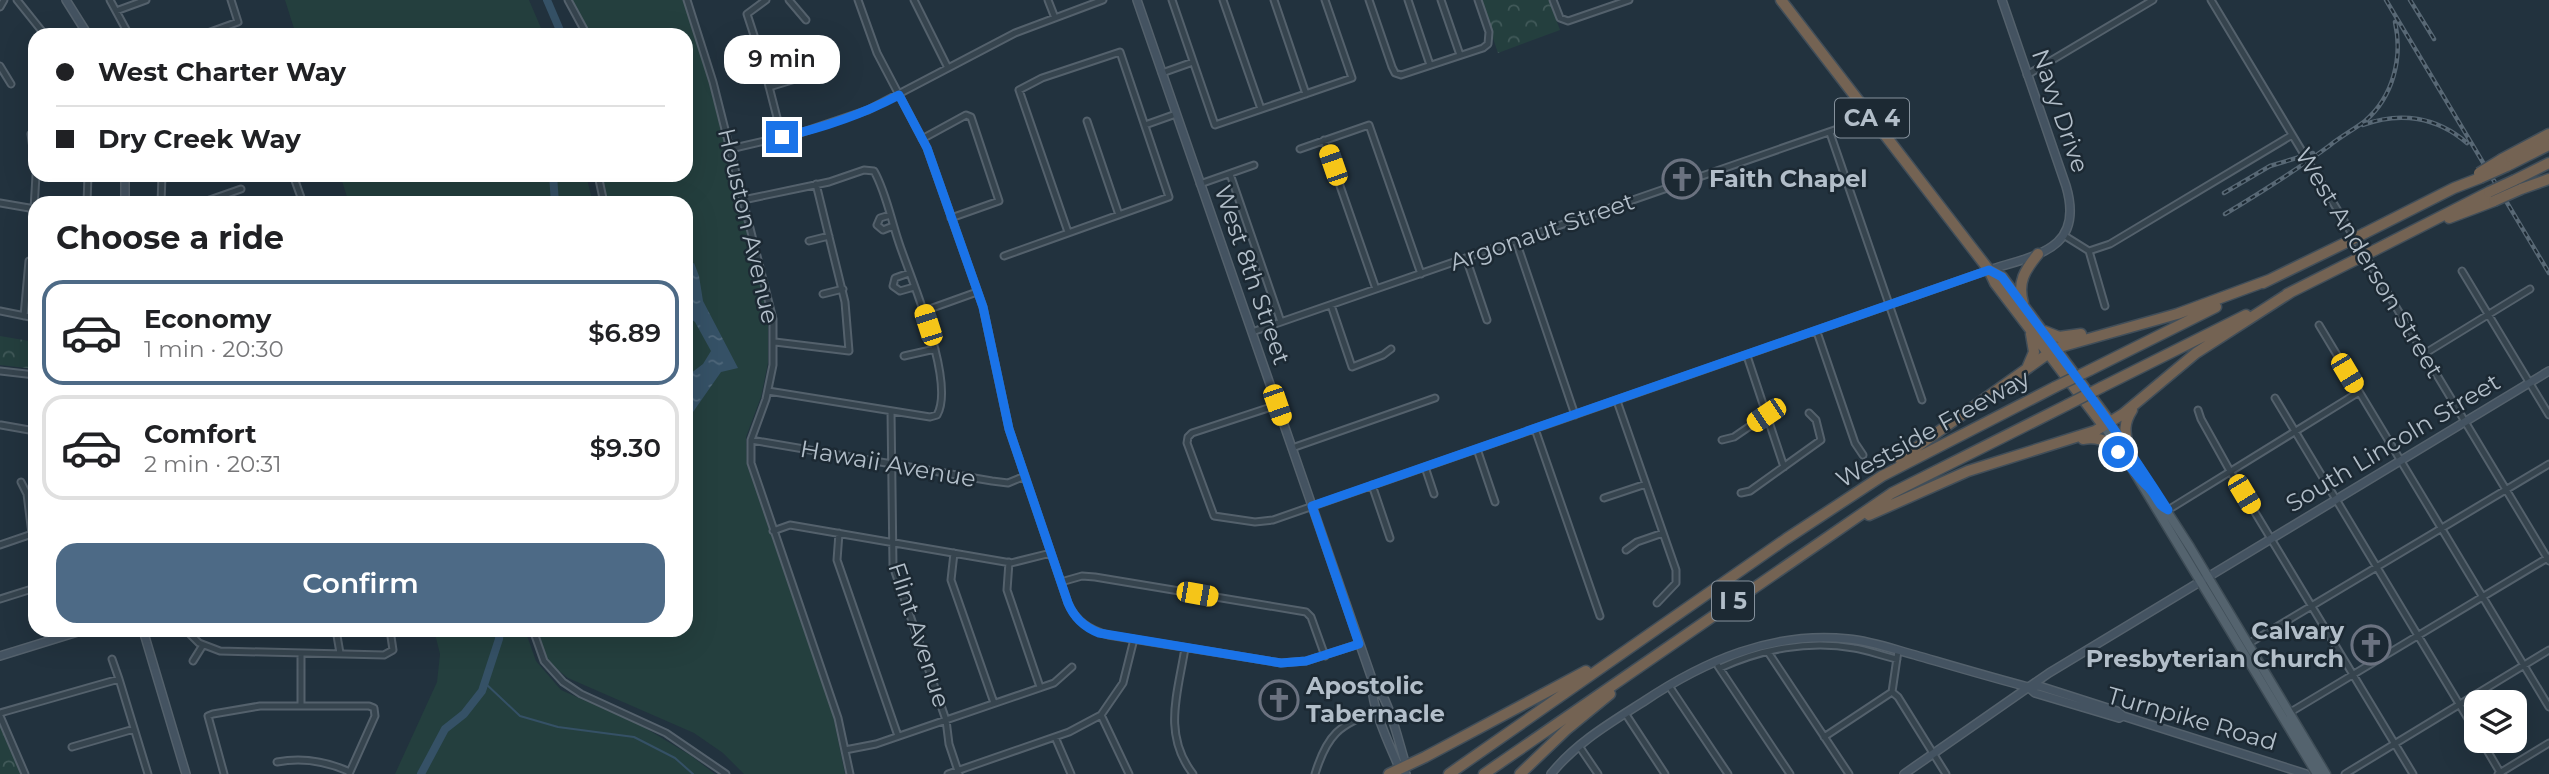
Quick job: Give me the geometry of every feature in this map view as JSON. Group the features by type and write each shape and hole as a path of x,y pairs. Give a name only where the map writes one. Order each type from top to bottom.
{"highway":[{"name":"CA 4","path":"1781,0 1989,270 1995,283 2031,330 2052,351 2106,423"},
{"path":"2504,162 2549,134"},
{"name":"Westside Freeway","path":"1449,774 1786,539 1882,476 2504,162 2549,145"},
{"path":"2518,185 2549,163"},
{"path":"2518,185 2549,179"},
{"name":"Westside Freeway","path":"1484,774 1892,493 2375,250 2518,185"},
{"path":"2024,306 2020,285 2022,276 2038,254"},
{"name":"CA 4","path":"1989,270 2002,277 2043,331 2052,351"},
{"path":"1882,476 1894,463 2052,351 2102,333 2177,314 2269,280"},
{"path":"1839,527 1968,471 2086,435 2136,404 2196,353 2291,292"},
{"path":"2024,371 2034,352 2031,330"},
{"path":"2043,331 2059,337 2095,331 2102,333"},
{"path":"2128,448 2124,423 2136,404"},
{"path":"2058,444 2091,438 2101,439 2109,443 2131,466"},
{"path":"1389,774 1405,771 1599,664 1612,660"},
{"path":"1520,774 1566,730 1615,690 1626,675"}],"main road":[{"path":"2106,423 2128,448 2168,510 2228,626 2317,774"},
{"path":"2106,423 2142,485 2248,644 2326,774"},
{"path":"2142,485 2149,488 2160,507 2168,510"},
{"path":"2228,626 2234,629 2243,643 2248,644"},
{"path":"2270,697 2274,696 2285,714 2289,713"}],"street":[{"path":"0,7 4,0"},
{"path":"18,0 40,28"},
{"path":"66,0 84,28"},
{"path":"110,0 125,28"},
{"path":"116,10 146,0"},
{"path":"221,28 238,22 231,0"},
{"path":"568,0 583,28"},
{"name":"Houston Avenue","path":"687,0 713,82 770,305 775,341 774,365 768,391 751,440 751,463 838,718 850,774"},
{"path":"766,0 747,14 782,137"},
{"path":"789,0 806,20"},
{"path":"858,0 877,53 922,139 978,292 989,330 1009,429 1073,614 1085,626 1099,633 1281,663 1306,661 1359,644"},
{"path":"914,0 948,68"},
{"path":"1048,0 1055,18"},
{"name":"West 8th Street","path":"1137,0 1359,644 1373,682 1381,694 1405,762 1405,771"},
{"path":"1172,0 1215,125 1352,78 1325,0"},
{"path":"1223,0 1261,109"},
{"path":"1274,0 1306,94"},
{"path":"1369,0 1395,73 1408,74 1483,48 1489,38 1478,0"},
{"path":"1408,0 1430,65"},
{"path":"1441,0 1460,55"},
{"path":"1553,0 1562,19 1568,21 1629,0"},
{"name":"Navy Drive","path":"2002,0 2069,196 2070,215 2065,236"},
{"path":"2027,75 2153,0"},
{"name":"West Anderson Street","path":"2211,0 2548,559"},
{"path":"730,149 803,132 869,110 1014,33 1103,1"},
{"path":"1004,256 1169,197 1120,51 1042,78 1019,90 1068,232"},
{"path":"1162,73 1194,62"},
{"path":"0,66 11,84"},
{"path":"769,87 825,70"},
{"path":"1145,125 1176,114"},
{"path":"922,139 966,115 971,117 999,201 951,218"},
{"name":"Argonaut Street","path":"1252,332 1872,117"},
{"path":"1087,121 1119,215"},
{"path":"1300,149 1369,125 1421,274"},
{"path":"1830,133 1922,400"},
{"path":"2089,251 2110,244 2292,135"},
{"path":"1324,140 1376,289"},
{"path":"1200,184 1254,165"},
{"path":"743,200 871,170 876,175 923,311 940,375 939,414 930,417 768,391"},
{"path":"1230,174 1281,322"},
{"path":"775,341 849,351 843,289 816,184"},
{"path":"221,196 241,189"},
{"path":"0,204 28,208"},
{"path":"890,215 880,218 877,225 883,230 893,226"},
{"path":"810,241 830,236"},
{"path":"1277,405 1192,433 1188,437 1187,443 1211,512 1217,518 1260,522 1312,506 2038,254 2065,236 2089,251 2105,306"},
{"path":"1516,241 1576,415"},
{"path":"1466,258 1488,320"},
{"path":"2462,271 2549,415"},
{"path":"24,316 28,272"},
{"path":"909,273 895,278 893,286 900,291 914,287"},
{"path":"823,294 843,289"},
{"path":"2424,354 2530,289"},
{"path":"923,311 978,292"},
{"path":"1331,305 1352,367 1391,349"},
{"path":"0,312 28,317"},
{"path":"2319,325 2549,707"},
{"path":"1817,331 1855,443 1863,455"},
{"path":"904,356 935,349"},
{"path":"1747,356 1784,467"},
{"path":"0,371 28,374"},
{"name":"South Lincoln Street","path":"1904,774 2028,687 2549,371"},
{"path":"2168,510 2359,392"},
{"path":"1292,448 1435,398"},
{"path":"2275,398 2464,712"},
{"path":"1617,401 1676,570 1676,583 1657,603"},
{"path":"2198,410 2230,471 2413,774"},
{"name":"Flint Avenue","path":"891,411 893,566 946,720 949,744 959,772"},
{"path":"1741,493 1750,491 1821,440 1816,420 1809,413"},
{"path":"1722,440 1734,437 1766,415"},
{"path":"1,425 28,430"},
{"path":"1535,429 1600,616"},
{"name":"Hawaii Avenue","path":"751,440 1005,483 1024,477"},
{"path":"1477,449 1495,502"},
{"path":"2248,644 2549,464"},
{"path":"1425,467 1434,494"},
{"path":"21,482 28,500"},
{"path":"1604,498 1646,484"},
{"path":"1372,485 1390,538"},
{"path":"774,531 790,525 1009,562 1051,553"},
{"path":"839,533 837,560 898,736"},
{"path":"1626,550 1637,542 1663,533"},
{"path":"0,545 28,536"},
{"path":"954,553 951,580 994,703"},
{"path":"2289,713 2548,559"},
{"path":"1009,562 1007,590 1040,687"},
{"path":"1061,582 1082,576 1094,577 1306,612 1311,617 1325,656"},
{"path":"0,599 28,590"},
{"path":"0,656 61,637"},
{"path":"145,637 186,774"},
{"path":"194,637 203,645 229,652 390,654 394,646 392,637"},
{"path":"337,637 340,653"},
{"path":"535,637 544,661 563,682 581,694 666,733 726,774"},
{"name":"Turnpike Road","path":"1551,774 1579,746 1668,686 1756,646 1805,638 1849,639 2028,687 2039,686 2306,774"},
{"path":"948,774 1055,737 1101,715 1123,683 1134,639"},
{"path":"193,661 203,645"},
{"path":"1790,774 1717,665 1801,646 1830,645 1857,648 1897,659"},
{"path":"1185,648 1174,715 1174,733 1178,750 1193,774"},
{"path":"1824,737 1892,692 1898,650"},
{"path":"2345,774 2549,650"},
{"path":"1768,652 1849,774"},
{"path":"300,706 301,653"},
{"path":"112,659 148,774"},
{"path":"845,750 876,744 1056,682 1072,667"},
{"path":"25,774 0,714 119,679"},
{"name":"West 8th Street","path":"1373,682 1370,690 1398,765 1405,771"},
{"path":"1668,686 1728,774"},
{"path":"1892,692 1898,697 1946,774"},
{"path":"1378,711 1381,694"},
{"path":"225,774 208,716 247,706 374,708 375,716 350,773 326,762 309,759 277,762"},
{"path":"1378,711 1392,725"},
{"path":"1315,774 1324,749 1335,733 1350,722 1378,711"},
{"path":"1625,713 1665,774"},
{"path":"1101,715 1129,774"},
{"path":"72,747 134,729"},
{"path":"1055,737 1071,774"},
{"path":"2488,753 2500,774 2549,743"},
{"path":"1579,746 1598,774"}],"green space":[{"path":"285,0 529,0 541,28 294,28"},
{"path":"572,0 684,0 693,28 586,28"},
{"path":"1480,0 1549,0 1560,30 1498,53"},
{"path":"693,30 768,316 768,363 761,397 746,437 747,465 833,715 845,774 744,774 723,753 694,733 568,678 548,662 539,637 693,637 693,196 606,196 604,182 693,182"},
{"path":"342,182 588,182 591,196 347,196"},
{"path":"0,336 28,341 28,368 0,365"},
{"path":"436,637 527,637 536,661 561,690 642,726 690,755 715,774 395,774 437,682 440,654"},
{"path":"0,726 21,774 0,774"}],"water":[{"path":"693,263 699,276 703,301 738,368 721,372 693,412 693,372 703,364 711,351 693,320"}],"waterway":[{"path":"547,0 559,28"},
{"path":"554,182 554,196"},
{"path":"421,774 445,729 464,714 482,691 499,637"},
{"path":"485,683 520,716 558,727 634,737 675,758 693,774"}],"railway":[{"path":"2386,0 2549,273"},
{"path":"2410,0 2434,39"},
{"path":"2225,214 2338,140 2375,111 2394,76 2398,49 2395,22"},
{"path":"2363,125 2391,118 2418,119 2443,127 2467,143"},
{"path":"2224,193 2270,166 2313,153"}],"place":[{"name":"Faith Chapel","path":"1682,179"},
{"name":"Calvary Presbyterian Church","path":"2371,645"},
{"name":"Apostolic Tabernacle","path":"1279,700"}],"route":[{"path":"782,137 869,110 899,95 927,148 983,307 1009,429 1068,603 1073,614 1085,626 1099,633 1281,663 1306,661 1359,644 1312,506 1989,270 2002,277 2056,348 2125,443 2168,510 2160,507 2149,488 2142,485 2131,466 2118,452"}]}
